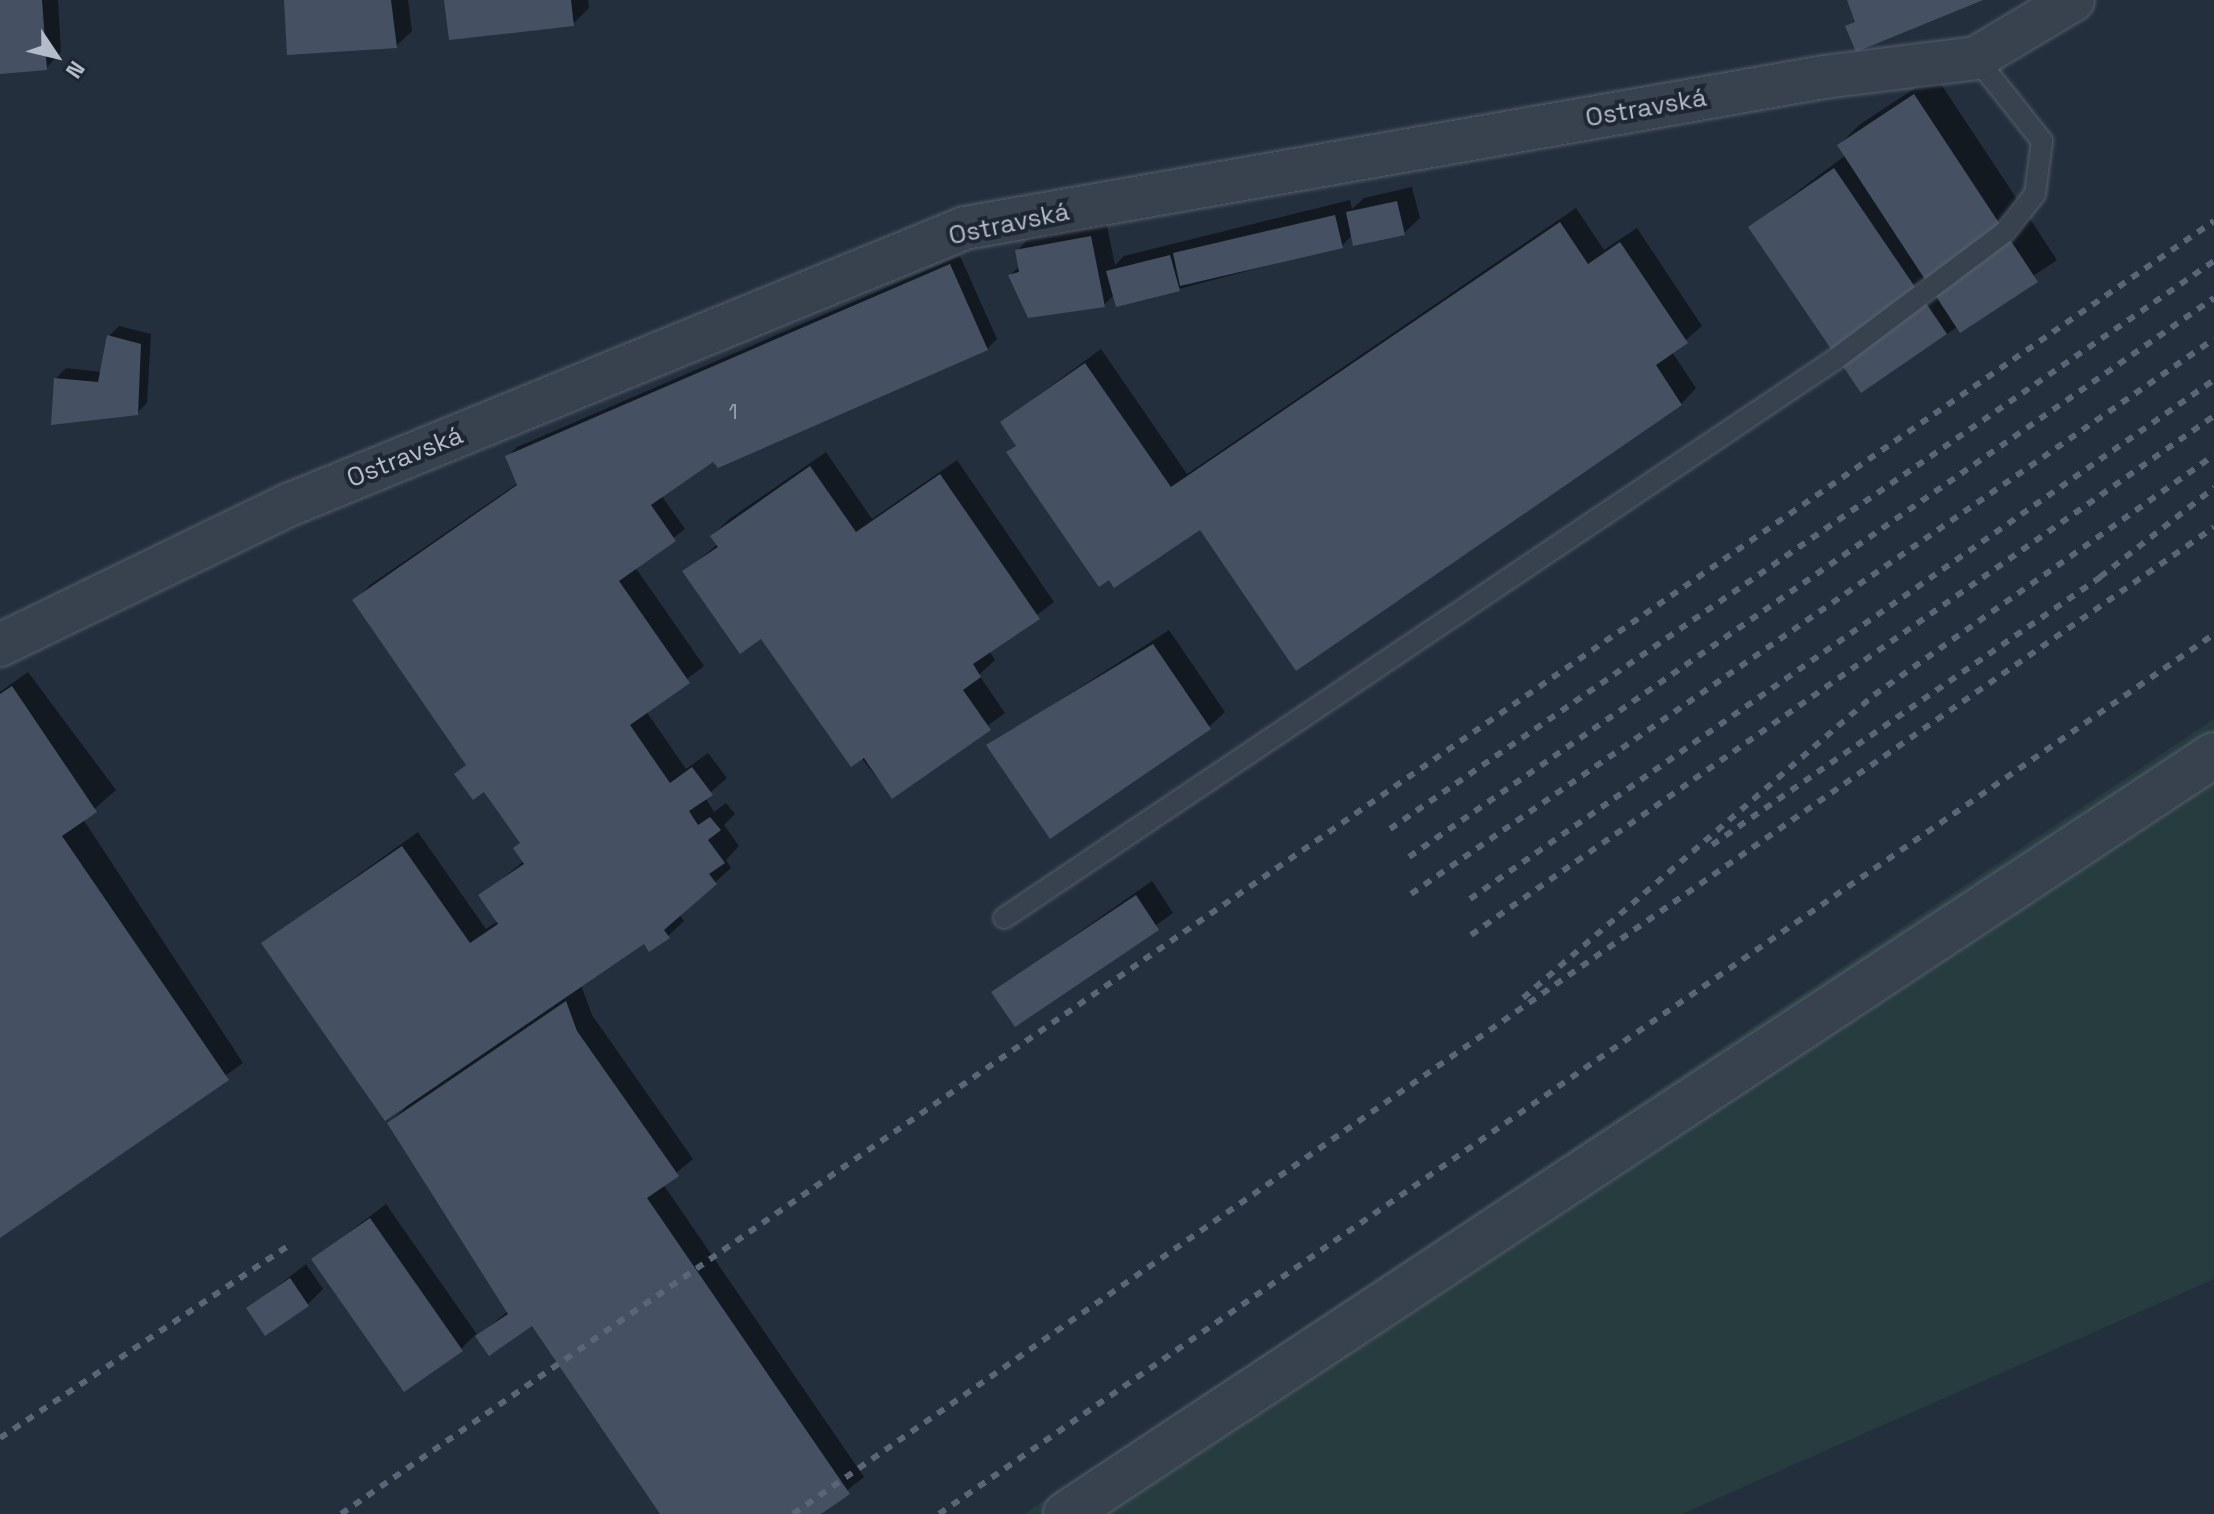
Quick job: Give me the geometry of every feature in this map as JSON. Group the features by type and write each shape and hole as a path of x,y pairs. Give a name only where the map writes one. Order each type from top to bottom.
{"street":[{"name":"Ostravská","path":"0,645 291,504 965,228 1824,77 1976,58 2073,0"},
{"path":"1066,1514 2214,755"}],"lane":[{"path":"1004,918 1837,358 2005,232 2035,194 2042,141 1976,58"}],"green space":[{"path":"2214,719 2214,1279 1682,1514 1024,1514"}],"building":[{"path":"0,0 42,0 47,70 0,74"},
{"path":"284,0 391,0 397,48 287,55"},
{"path":"444,0 571,0 574,26 449,40"},
{"path":"1847,0 1983,0 1856,52 1845,26 1855,22"},
{"path":"1914,94 2038,282 1960,333 1837,145"},
{"path":"1834,168 1947,334 1861,393 1748,227"},
{"path":"1397,201 1405,235 1353,246 1346,212"},
{"path":"1335,215 1343,248 1180,286 1173,253"},
{"path":"1560,222 1588,264 1620,242 1688,343 1656,365 1682,405 1296,671 1200,530 1114,588 1109,580 1099,587 1006,452 1016,446 1000,422 1085,363 1171,487"},
{"path":"1091,236 1105,307 1028,318 1008,275 1019,272 1015,250"},
{"path":"1170,255 1180,291 1116,307 1106,271"},
{"path":"950,264 988,350 718,468 713,462 651,505 676,541 619,581 690,683 630,725 670,783 692,767 713,795 689,811 698,825 710,817 721,830 708,840 725,863 709,874 717,884 664,930 670,938 649,952 644,944 385,1121 261,943 402,846 470,943 498,924 478,895 524,864 513,848 520,843 484,792 473,800 454,774 466,765 352,600 517,485 505,456"},
{"path":"107,335 141,344 138,415 51,425 54,378 98,382"},
{"path":"810,466 856,532 940,474 1040,619 973,664 981,677 963,690 991,730 892,799 864,758 851,767 761,639 740,654 682,571 718,547 710,536"},
{"path":"1153,644 1211,729 1050,839 986,745"},
{"path":"12,686 97,812 62,836 229,1080 0,1238 0,694"},
{"path":"1136,895 1159,930 1015,1027 991,992"},
{"path":"566,1001 577,1031 679,1176 647,1198 850,1494 821,1514 660,1514 532,1326 489,1356 475,1336 508,1314 387,1123"},
{"path":"370,1218 463,1351 404,1392 311,1259"},
{"path":"290,1278 309,1306 265,1336 246,1308"}],"railway":[{"path":"341,1514 2214,221"},
{"path":"1390,829 2214,261"},
{"path":"1409,857 2214,298"},
{"path":"1411,894 2214,339"},
{"path":"1470,899 2214,380"},
{"path":"1471,935 2214,416"},
{"path":"1523,998 1874,695 2214,455"},
{"path":"1712,845 2100,577 2214,488"},
{"path":"793,1514 2214,527"},
{"path":"939,1514 2214,634"},
{"path":"0,1438 289,1245"}]}
